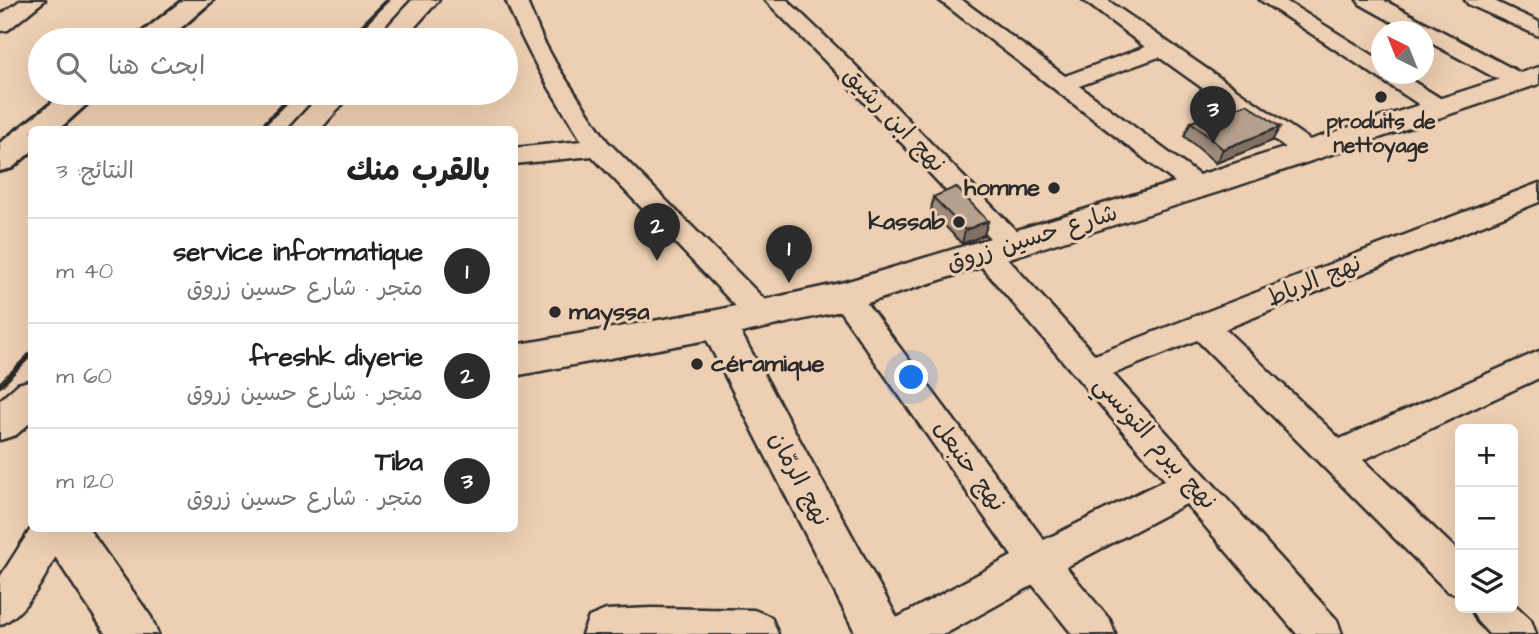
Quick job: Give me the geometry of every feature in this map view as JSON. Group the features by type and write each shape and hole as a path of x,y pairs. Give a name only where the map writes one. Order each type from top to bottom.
{"main road":[{"path":"165,28 200,0"},
{"path":"43,126 69,105"},
{"path":"0,160 28,137"}],"street":[{"path":"0,25 35,0"},
{"path":"399,28 426,0"},
{"path":"516,0 532,40 548,69 598,147 761,314"},
{"name":"نهج ابن رشيق","path":"775,0 844,67 998,248"},
{"path":"949,0 1198,187"},
{"path":"1098,4 1130,0"},
{"path":"1270,0 1371,64"},
{"path":"1367,0 1529,78"},
{"path":"1475,0 1539,30"},
{"path":"1098,4 1308,150"},
{"path":"1060,84 1103,71 1161,48"},
{"name":"شارع حسين زروق","path":"518,360 717,324 845,296 1198,187 1529,78"},
{"path":"1403,84 1440,108"},
{"path":"307,126 327,105"},
{"path":"518,156 598,147"},
{"name":"نهج الرباط","path":"1090,370 1539,192"},
{"name":"نهج بيرم التونسي","path":"998,248 1090,370 1323,634"},
{"name":"نهج حنبعل","path":"845,296 1038,562 1096,634"},
{"name":"نهج الرمّان","path":"717,324 882,634"},
{"path":"1202,326 1455,573"},
{"path":"1338,456 1533,375"},
{"path":"11,424 28,401"},
{"path":"908,634 1038,562 1192,484"},
{"path":"0,606 19,583 49,532"},
{"path":"65,532 134,634"},
{"path":"1495,613 1517,634"},
{"path":"606,634 754,634"}],"building":[{"path":"1247,104 1280,127 1223,149 1191,122"},
{"path":"956,187 988,221 965,230 933,197"}],"railway":[{"path":"360,28 388,0"},
{"path":"262,126 283,105"},
{"path":"0,385 28,357"}],"place":[{"name":"produits de nettoyage","path":"1381,97"},
{"name":"Tiba","path":"1213,144"},
{"name":"homme","path":"1054,188"},
{"name":"kassab","path":"959,222"},
{"name":"freshk diyerie","path":"657,261"},
{"name":"service informatique","path":"789,283"},
{"name":"mayssa","path":"555,312"},
{"name":"céramique","path":"697,364"}]}
